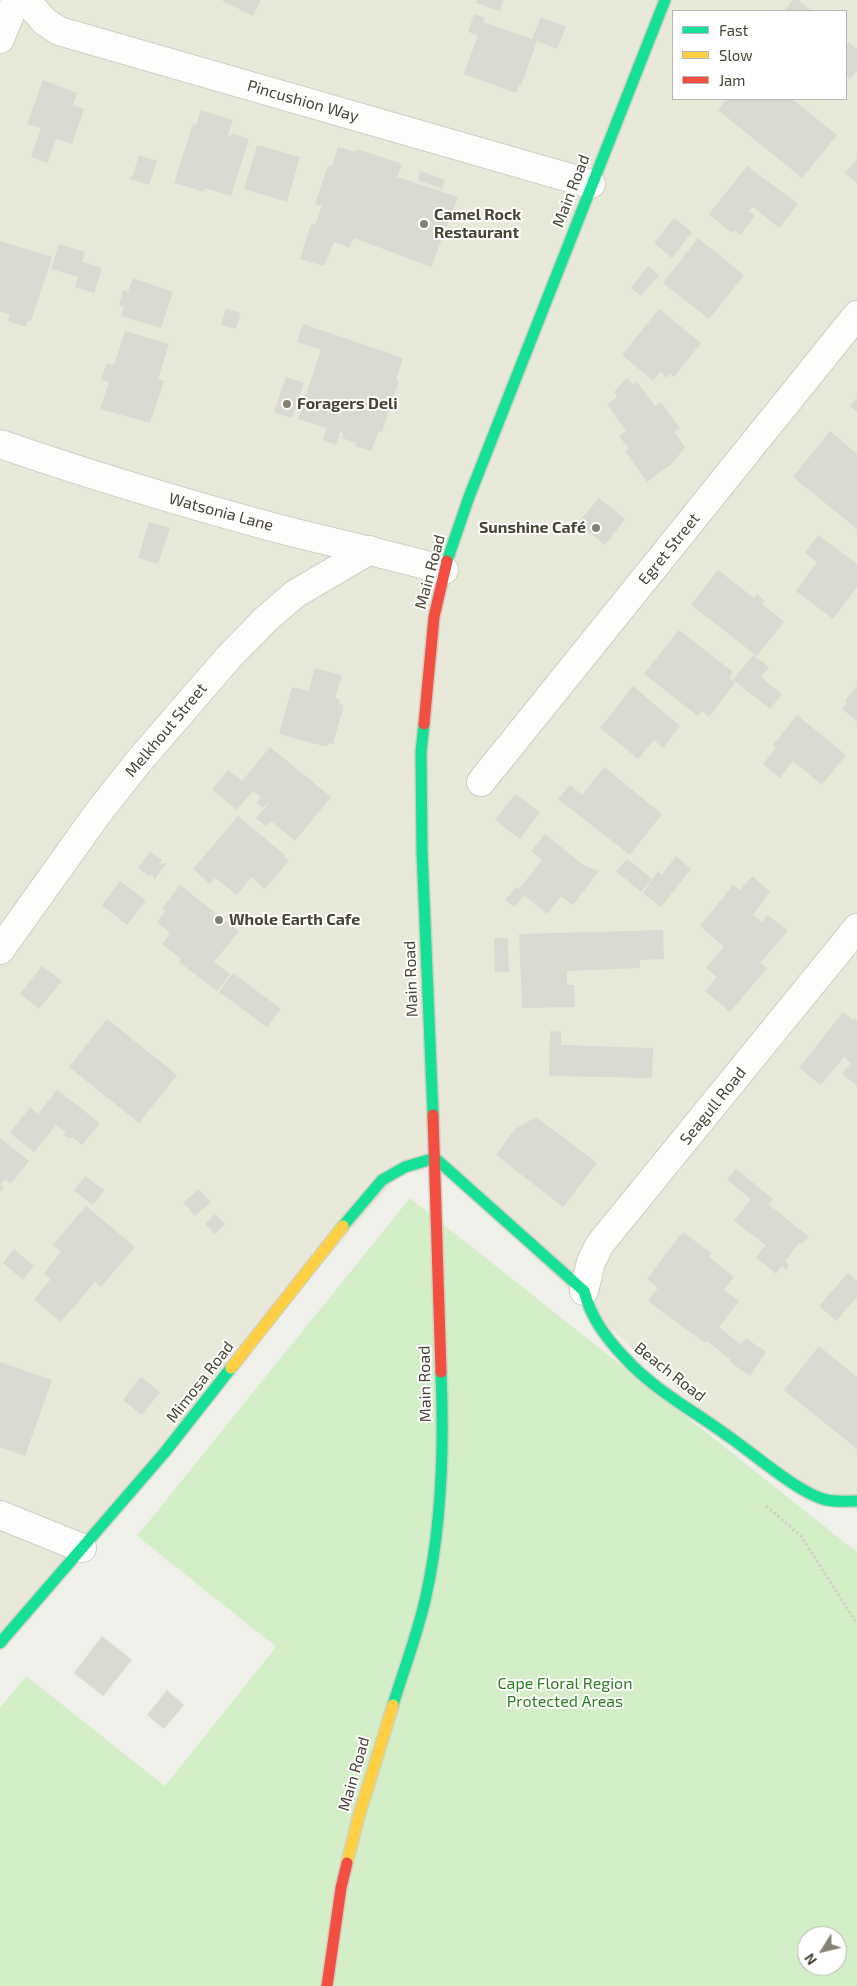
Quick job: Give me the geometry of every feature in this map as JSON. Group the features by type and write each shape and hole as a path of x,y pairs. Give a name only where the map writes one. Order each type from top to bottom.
{"main road":[{"name":"Main Road","path":"326,1986 341,1888 361,1810 426,1596 434,1544 441,1475 442,1391 435,1158 422,850 421,752 434,617 444,570 470,497 591,184 665,0"},
{"name":"Beach Road","path":"435,1158 584,1291 589,1309 605,1336 626,1360 656,1386 729,1436 798,1487 826,1500 857,1501"},
{"name":"Mimosa Road","path":"0,1643 165,1452 371,1192 382,1180 405,1167 435,1158"}],"street":[{"path":"0,39 16,0"},
{"name":"Pincushion Way","path":"26,0 44,21 59,31 591,184"},
{"name":"Egret Street","path":"481,782 857,314"},
{"name":"Watsonia Lane","path":"0,444 174,500 444,570"},
{"name":"Melkhout Street","path":"0,950 121,783 176,716 228,658 266,619 294,594 370,550"},
{"name":"Seagull Road","path":"584,1291 591,1262 600,1244 857,928"},
{"path":"0,1515 82,1548"}],"shaded area":[{"path":"0,0 857,0 857,1501 826,1500 729,1436 589,1309 435,1158 405,1167 0,1643"}],"green space":[{"name":"Cape Floral Region Protected Areas","path":"410,1198 857,1552 857,1986 0,1986 0,1708 26,1676 165,1786 276,1647 137,1536"}],"building":[{"path":"221,0 261,0 253,16"},
{"path":"477,0 503,0 500,11 476,3"},
{"path":"793,0 798,0 811,10 785,10"},
{"path":"474,14 485,18 483,22 532,39 541,17 566,27 557,49 537,41 521,86 519,85 516,93 464,74 478,35 468,32"},
{"path":"848,42 857,49 857,70 850,79 847,77"},
{"path":"43,80 77,93 73,105 84,109 72,144 56,139 47,163 31,157 41,128 27,124"},
{"path":"726,100 793,100 837,135 802,178 718,110"},
{"path":"201,110 233,120 228,135 231,136 232,133 249,139 231,196 205,188 204,192 174,183 193,124 196,125"},
{"path":"257,145 300,157 287,202 244,189"},
{"path":"338,147 356,152 357,149 402,164 397,177 458,197 431,267 354,238 349,248 334,242 324,266 300,259 311,224 315,225 322,206 315,204 328,165 332,166"},
{"path":"139,155 157,161 149,185 130,179 131,176 134,177 133,174"},
{"path":"857,159 857,183 845,173"},
{"path":"747,166 798,204 779,228 753,207 749,211 755,216 740,235 734,230 732,233 709,214"},
{"path":"420,171 445,180 442,189 418,180"},
{"path":"674,218 692,232 672,258 654,243"},
{"path":"698,238 744,275 709,319 663,283"},
{"path":"0,241 52,257 31,321 28,321 26,327 8,321 10,315 0,311"},
{"path":"59,244 85,252 82,262 102,268 94,293 75,287 78,277 51,269"},
{"path":"648,266 659,275 641,296 631,288"},
{"path":"133,278 173,292 161,328 121,316 124,306 119,305 123,290 128,292"},
{"path":"226,309 241,313 236,329 221,325"},
{"path":"659,309 701,343 674,377 670,374 667,378 660,372 653,381 622,355"},
{"path":"303,324 403,358 396,380 399,381 382,432 379,431 371,451 355,446 356,443 342,438 343,433 340,432 336,445 323,440 327,428 298,419 321,350 297,342"},
{"path":"125,331 169,344 158,379 164,381 150,423 100,409 109,382 101,380 107,363 114,365"},
{"path":"286,377 304,383 292,418 274,412"},
{"path":"627,378 633,385 637,382 655,406 661,402 680,428 674,432 685,447 673,463 647,482 625,451 629,449 619,436 626,431 607,404 617,397 614,392"},
{"path":"857,398 857,412 850,406"},
{"path":"830,431 857,454 857,529 793,477"},
{"path":"599,498 625,519 605,545 578,523"},
{"path":"149,522 170,528 158,564 138,558"},
{"path":"818,535 857,564 857,587 833,619 796,591 817,562 805,553"},
{"path":"718,570 754,598 757,594 765,601 762,604 784,622 757,656 691,605"},
{"path":"679,630 733,672 729,677 735,683 709,717 702,711 698,716 644,674"},
{"path":"753,655 769,667 761,677 782,694 770,709 733,680"},
{"path":"315,668 342,675 335,698 340,700 339,704 344,705 333,744 328,743 327,747 279,734 292,687 309,691"},
{"path":"633,686 680,726 663,748 654,740 638,759 600,728"},
{"path":"857,686 857,721 842,709 847,703 845,701"},
{"path":"797,715 846,755 822,785 793,761 780,778 763,764 776,747 773,745"},
{"path":"270,747 331,797 295,841 271,821 266,826 256,818 269,803 263,808 257,803 261,797 253,791 237,810 212,789 228,770 242,781"},
{"path":"604,767 662,814 630,855 558,799 570,785 582,795"},
{"path":"515,794 540,812 520,839 495,820"},
{"path":"238,816 289,860 265,889 251,877 237,895 215,878 210,884 193,869"},
{"path":"545,834 585,866 599,871 573,905 561,896 547,914 524,895 514,907 505,900 516,887 519,889 542,860 531,851"},
{"path":"150,851 162,860 159,864 167,863 154,880 152,874 149,876 138,868"},
{"path":"676,856 691,869 661,907 643,893 658,871 662,875"},
{"path":"627,859 652,879 641,892 616,871"},
{"path":"752,876 770,891 753,915 762,922 768,915 788,931 760,963 767,968 730,1012 705,991 717,977 706,968 724,947 700,926 733,885 740,890"},
{"path":"120,881 146,901 127,925 102,905"},
{"path":"180,885 239,931 214,962 230,974 217,991 179,962 181,959 162,944 170,933 157,922 165,911 162,909"},
{"path":"663,930 664,959 640,960 640,968 567,971 567,985 574,985 575,1007 522,1008 519,934"},
{"path":"494,938 508,938 509,972 495,972"},
{"path":"42,966 62,981 39,1009 20,994"},
{"path":"233,973 281,1009 267,1027 219,992"},
{"path":"843,1012 853,1020 854,1018 857,1020 857,1086 842,1074 851,1063 844,1057 821,1085 799,1068"},
{"path":"107,1019 177,1075 139,1123 69,1067"},
{"path":"550,1031 561,1032 561,1045 653,1048 652,1078 549,1076"},
{"path":"57,1090 100,1123 82,1145 72,1137 70,1139 64,1135 66,1132 56,1125 34,1152 10,1133 30,1107 38,1114"},
{"path":"536,1117 597,1163 563,1207 496,1155 515,1129"},
{"path":"0,1138 29,1161 11,1184 5,1179 0,1185"},
{"path":"736,1169 773,1199 768,1204 809,1237 802,1244 800,1242 785,1261 789,1265 786,1270 782,1266 776,1274 756,1257 766,1245 734,1221 751,1199 727,1180"},
{"path":"85,1176 104,1190 93,1205 74,1191"},
{"path":"199,1189 211,1202 195,1216 183,1202"},
{"path":"86,1206 135,1247 101,1287 95,1282 61,1322 34,1299 51,1279 44,1273 61,1252 53,1245"},
{"path":"215,1214 225,1224 215,1234 205,1224"},
{"path":"684,1233 711,1253 709,1257 734,1277 724,1290 739,1301 719,1327 741,1345 746,1338 766,1352 750,1376 730,1362 731,1360 707,1341 705,1343 648,1301 658,1288 647,1279 680,1235"},
{"path":"14,1249 34,1266 23,1280 3,1263"},
{"path":"848,1273 857,1281 857,1297 836,1321 819,1306"},
{"path":"819,1346 857,1377 857,1449 784,1390"},
{"path":"0,1362 52,1380 25,1456 0,1447"},
{"path":"141,1377 160,1392 142,1415 123,1400"},
{"path":"102,1636 132,1660 103,1696 74,1673"},
{"path":"167,1690 184,1705 164,1729 147,1715"}],"traffic: fast":[{"path":"447,561 469,497 665,0"},
{"path":"424,724 421,752 422,850 433,1115"},
{"path":"435,1158 584,1291 595,1319 612,1343 636,1370 675,1400 803,1490 827,1500 857,1501"},
{"path":"343,1226 382,1180 405,1167 435,1158"},
{"path":"0,1643 165,1452 231,1368"},
{"path":"393,1705 423,1610 436,1541 442,1456 441,1372"}],"traffic: slow":[{"path":"231,1368 343,1226"},
{"path":"347,1863 358,1819 393,1705"}],"traffic: jam":[{"path":"424,724 434,617 447,561"},
{"path":"433,1115 441,1372"},
{"path":"327,1986 341,1888 347,1863"}],"place":[{"name":"Camel Rock Restaurant","path":"424,224"},
{"name":"Foragers Deli","path":"287,404"},
{"name":"Sunshine Café","path":"596,528"},
{"name":"Whole Earth Cafe","path":"219,920"}]}
